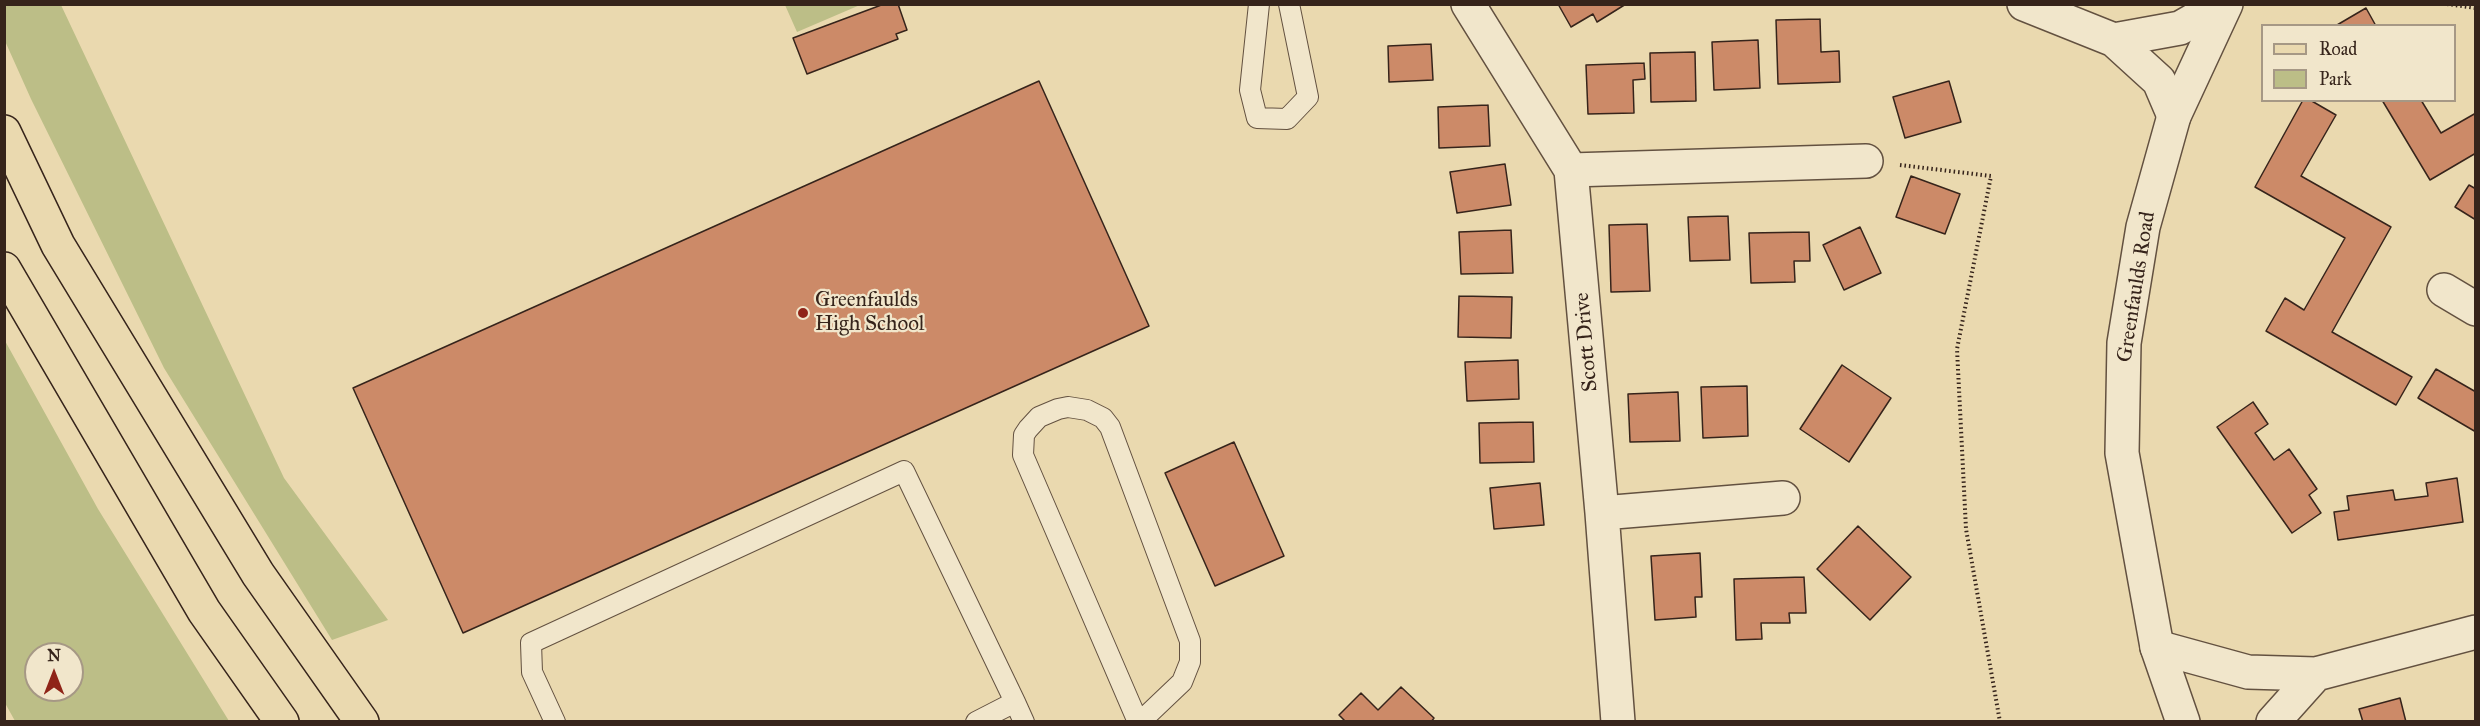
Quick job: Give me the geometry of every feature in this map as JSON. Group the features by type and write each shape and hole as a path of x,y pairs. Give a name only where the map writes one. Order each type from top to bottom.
{"main road":[{"path":"4,132 64,255 258,574 362,722"},
{"path":"4,269 204,611 282,722"}],"street":[{"name":"Scott Drive","path":"1468,4 1571,170 1618,722"},
{"path":"2024,4 2114,39 2159,81 2174,116"},
{"path":"2114,39 2180,28 2224,4"},
{"name":"Greenfaulds Road","path":"2183,722 2157,647 2122,453 2124,342 2143,227 2174,116 2224,4"},
{"path":"1571,170 1866,161"},
{"path":"2444,290 2475,309"},
{"path":"1602,513 1783,498"},
{"path":"2157,647 2248,672 2316,674 2475,632"},
{"path":"2273,722 2316,674"}],"lane":[{"path":"1259,4 1250,90 1257,118 1287,119 1308,97 1289,4"},
{"path":"1068,407 1087,410 1103,418 1110,427 1190,641 1190,662 1182,682 1139,722 1023,455 1024,435 1028,429 1039,417 1058,409 1068,407"},
{"path":"555,722 532,672 531,643 904,471 1024,722"},
{"path":"976,722 1015,702"}],"path":[{"path":"2447,4 2475,8"},
{"path":"1866,161 1991,176 1957,349 1966,529 2000,722"}],"green space":[{"path":"4,5 61,5 284,478 388,620 332,640 164,368 31,99 5,41"},
{"path":"785,5 860,5 797,32"},
{"path":"4,339 98,509 229,721 15,721 5,703"}],"building":[{"path":"884,4 898,4 907,30 896,34 898,39 807,74 793,38"},
{"path":"1558,4 1626,4 1597,22 1593,14 1571,27"},
{"path":"2366,8 2375,24 2339,24"},
{"path":"1820,19 1821,52 1839,51 1840,82 1778,84 1776,20"},
{"path":"1758,40 1760,88 1714,90 1712,42"},
{"path":"1431,44 1433,80 1389,82 1388,46"},
{"path":"1695,52 1696,101 1651,102 1650,53"},
{"path":"1644,63 1645,79 1633,80 1634,113 1588,114 1586,65"},
{"path":"1039,81 1149,326 463,633 353,388"},
{"path":"1949,81 1961,122 1905,138 1893,97"},
{"path":"2302,102 2313,102 2336,115 2301,176 2391,227 2332,332 2412,377 2396,405 2266,331 2285,298 2304,310 2345,238 2255,187"},
{"path":"2383,102 2422,102 2441,133 2476,113 2476,153 2430,180"},
{"path":"1488,105 1490,146 1439,148 1438,107"},
{"path":"1505,164 1511,205 1457,213 1450,172"},
{"path":"1911,176 1960,194 1945,234 1896,217"},
{"path":"2469,185 2476,189 2476,220 2455,207"},
{"path":"1728,216 1730,260 1690,261 1688,217"},
{"path":"1647,224 1650,291 1611,292 1609,225"},
{"path":"1860,227 1881,273 1844,290 1823,245"},
{"path":"1511,230 1513,273 1461,274 1459,232"},
{"path":"1809,232 1810,261 1794,261 1795,282 1751,283 1749,233"},
{"path":"1459,296 1512,297 1511,338 1458,337"},
{"path":"1518,360 1519,399 1467,401 1465,362"},
{"path":"1842,365 1891,398 1849,462 1800,429"},
{"path":"2436,369 2476,392 2476,432 2418,398"},
{"path":"1747,386 1748,436 1703,438 1701,387"},
{"path":"1678,392 1680,441 1630,442 1628,394"},
{"path":"2253,402 2268,424 2255,433 2274,460 2289,449 2317,489 2309,495 2321,513 2292,533 2217,427"},
{"path":"1533,422 1534,462 1480,463 1479,423"},
{"path":"1234,442 1284,556 1215,586 1165,473"},
{"path":"2457,478 2463,522 2338,540 2334,512 2349,510 2347,496 2393,490 2395,500 2428,496 2426,483"},
{"path":"1540,483 1544,525 1494,529 1490,488"},
{"path":"1858,526 1911,577 1870,620 1817,569"},
{"path":"1700,553 1702,597 1695,597 1696,617 1655,620 1651,556"},
{"path":"1804,577 1806,613 1789,613 1790,623 1761,623 1762,639 1736,640 1734,579"},
{"path":"1401,687 1434,718 1431,722 1346,722 1339,715 1361,693 1378,710"},
{"path":"2400,698 2406,722 2363,722 2359,709"}],"place":[{"name":"Greenfaulds High School","path":"803,313"}]}
